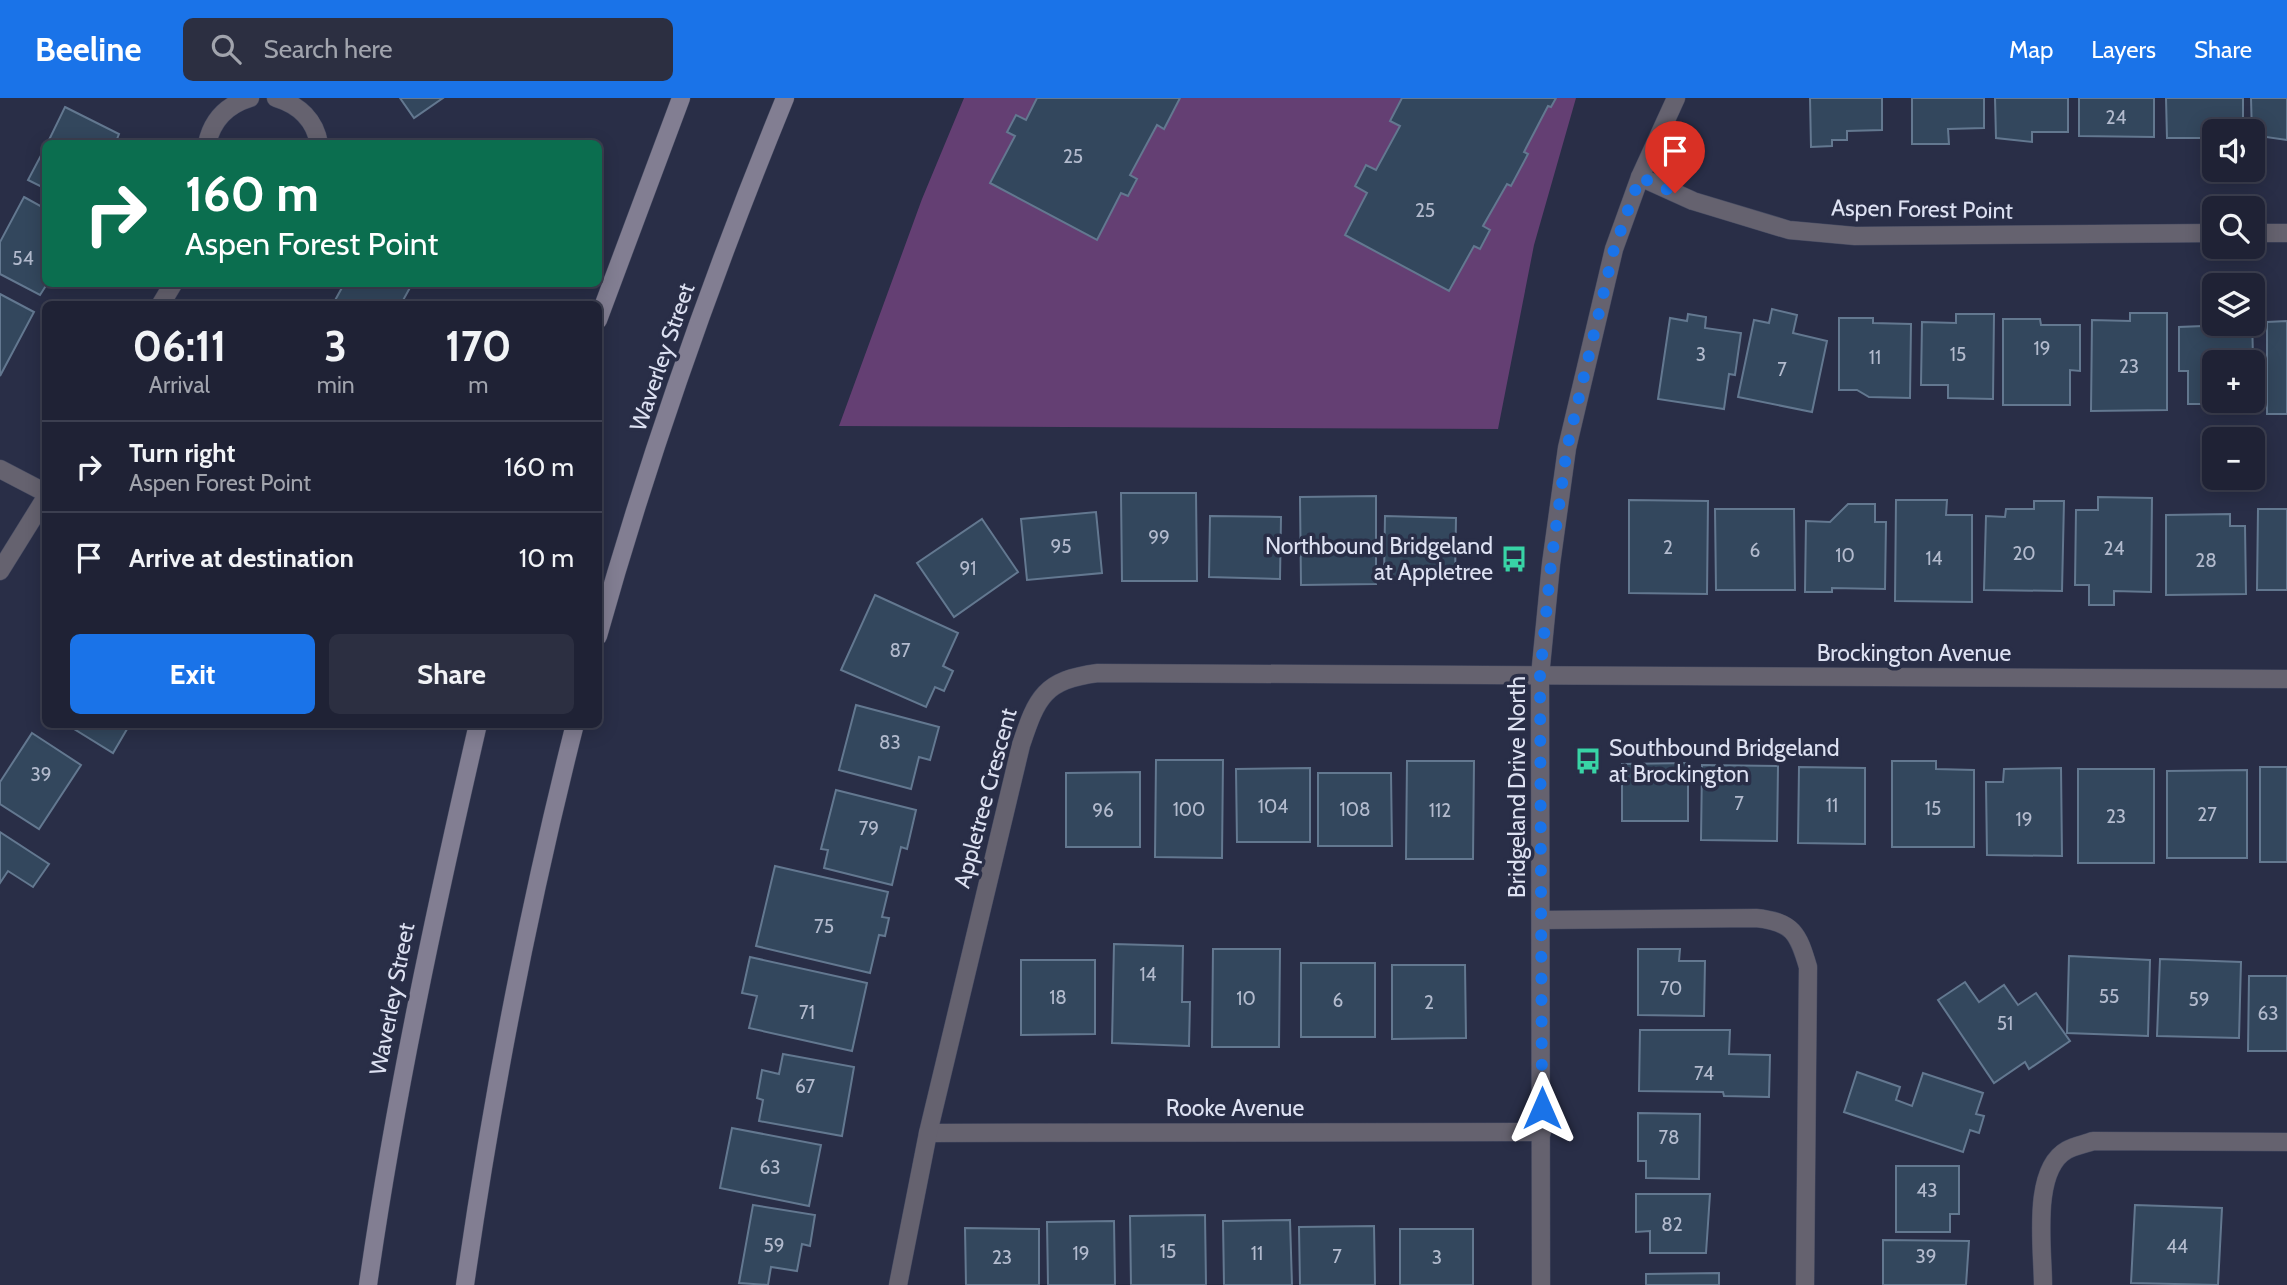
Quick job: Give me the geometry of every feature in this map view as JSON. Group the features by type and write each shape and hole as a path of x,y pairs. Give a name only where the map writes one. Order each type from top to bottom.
{"main road":[{"path":"602,309 681,98"},
{"name":"Waverley Street","path":"602,622 698,326 785,98"},
{"name":"Waverley Street","path":"368,1285 393,1124 424,960 477,728"},
{"path":"465,1285 505,1043 574,728"}],"street":[{"path":"208,140 210,131 221,114 237,102 250,98"},
{"path":"276,98 289,102 306,114 317,131 318,140"},
{"name":"Bridgeland Drive North","path":"1541,1285 1540,676 1551,564 1567,448 1614,249 1640,177 1676,98"},
{"name":"Aspen Forest Point","path":"1640,177 1693,201 1789,230 1855,236 2202,233"},
{"path":"2265,233 2287,233"},
{"path":"0,469 42,493"},
{"path":"0,571 42,502"},
{"name":"Appletree Crescent","path":"898,1285 928,1133 1021,745 1041,696 1056,683 1072,676 1098,673 1540,676"},
{"name":"Brockington Avenue","path":"1540,676 2287,679"},
{"path":"1541,920 1756,918 1779,920 1799,937 1808,967 1805,1285"},
{"name":"Rooke Avenue","path":"928,1133 1542,1132"},
{"path":"2043,1285 2043,1189 2049,1168 2066,1150 2093,1141 2287,1142"}],"shaded area":[{"path":"964,98 1576,98 1534,245 1498,429 839,426 922,199"}],"building":[{"path":"400,98 443,98 414,118"},
{"path":"1037,98 1180,98 1164,129 1157,125 1130,175 1137,179 1128,196 1121,193 1097,240 990,183 1015,136 1007,132 1016,115 1026,120"},
{"path":"1402,98 1556,98 1551,107 1548,106 1524,152 1528,154 1511,186 1507,184 1483,226 1490,230 1480,249 1474,246 1449,291 1345,235 1367,193 1355,186 1366,165 1376,170 1400,126 1390,121"},
{"path":"1810,98 1882,98 1882,130 1847,131 1847,140 1832,140 1832,146 1811,147"},
{"path":"1912,98 1984,98 1984,128 1948,129 1949,144 1912,144"},
{"path":"1995,98 2068,98 2068,132 2032,132 2032,142 1996,138"},
{"path":"2079,98 2154,98 2154,137 2079,136"},
{"path":"2166,98 2243,98 2243,119 2202,119 2202,138 2167,138"},
{"path":"2251,98 2287,98 2287,140 2265,137 2265,119 2252,119"},
{"path":"65,107 119,134 117,140 49,140"},
{"path":"42,154 42,187 28,180"},
{"path":"24,197 42,207 42,287 45,287 40,295 0,274 0,242"},
{"path":"342,287 410,287 403,301 335,301"},
{"path":"0,294 34,312 0,376"},
{"path":"1772,309 1797,315 1793,333 1827,341 1812,412 1738,397 1754,320 1769,323"},
{"path":"2130,313 2167,313 2167,410 2091,411 2092,320 2130,321"},
{"path":"1688,314 1706,317 1705,328 1741,333 1735,375 1729,374 1724,409 1658,399 1670,318 1687,321"},
{"path":"1956,314 1994,314 1993,399 1948,398 1948,385 1921,385 1922,322 1956,323"},
{"path":"1839,318 1873,318 1873,323 1911,324 1910,398 1869,397 1857,390 1839,390"},
{"path":"2003,319 2040,319 2041,325 2080,325 2080,371 2070,370 2070,405 2003,405"},
{"path":"2287,321 2287,414 2267,414 2267,322"},
{"path":"2202,326 2202,336 2252,336 2253,350 2202,350 2202,404 2188,404 2188,371 2179,371 2179,327"},
{"path":"1121,493 1196,493 1197,581 1122,581"},
{"path":"1376,496 1376,584 1301,585 1300,497"},
{"path":"2098,497 2152,498 2151,592 2114,591 2114,605 2089,605 2089,585 2075,585 2076,510 2098,510"},
{"path":"1629,500 1708,501 1707,594 1629,593"},
{"path":"1896,500 1947,500 1946,515 1972,515 1972,602 1895,601"},
{"path":"2034,501 2064,501 2062,591 1984,590 1986,516 2005,517 2006,509 2034,509"},
{"path":"1848,504 1875,504 1875,522 1886,522 1885,589 1832,588 1832,592 1805,592 1806,521 1830,522"},
{"path":"1715,509 1794,509 1795,590 1716,590"},
{"path":"2258,509 2287,509 2287,590 2257,590"},
{"path":"1096,512 1102,573 1027,580 1021,519"},
{"path":"2230,514 2230,526 2245,526 2246,594 2166,595 2166,515"},
{"path":"1210,516 1281,517 1280,579 1209,577"},
{"path":"1385,516 1456,518 1455,579 1384,578"},
{"path":"982,519 1018,572 954,617 917,563"},
{"path":"875,595 958,633 943,666 953,671 944,691 935,687 926,707 841,670"},
{"path":"856,705 939,727 930,760 919,757 911,789 839,770"},
{"path":"72,728 128,728 113,753"},
{"path":"32,733 81,765 39,829 0,804 0,782"},
{"path":"1156,760 1223,760 1222,858 1155,857"},
{"path":"1407,761 1474,761 1473,859 1406,859"},
{"path":"1892,761 1936,761 1936,769 1974,770 1974,847 1892,847"},
{"path":"1688,763 1688,821 1622,821 1622,764"},
{"path":"1702,765 1778,766 1777,841 1701,840"},
{"path":"1799,767 1865,768 1865,844 1798,843"},
{"path":"2260,767 2287,767 2287,862 2260,862"},
{"path":"1310,768 1310,842 1237,842 1236,769"},
{"path":"2061,768 2062,856 1987,855 1986,782 2003,782 2004,769"},
{"path":"2078,769 2154,769 2154,863 2078,863"},
{"path":"2247,770 2247,858 2167,858 2167,771"},
{"path":"1140,772 1140,847 1066,847 1066,773"},
{"path":"1318,773 1391,773 1392,846 1318,846"},
{"path":"836,790 916,810 907,849 901,847 892,885 824,868 828,850 821,849"},
{"path":"0,832 49,864 33,887 8,871 0,883"},
{"path":"775,866 888,892 882,917 889,918 885,936 879,935 870,973 756,946"},
{"path":"1114,944 1183,946 1182,1002 1190,1002 1189,1046 1112,1043"},
{"path":"1213,949 1280,949 1279,1047 1212,1047"},
{"path":"1638,949 1680,949 1679,961 1705,961 1704,1016 1638,1015"},
{"path":"2069,956 2150,960 2148,1036 2067,1033"},
{"path":"750,957 867,983 852,1051 749,1028 757,996 742,993"},
{"path":"2160,959 2241,962 2239,1038 2157,1036"},
{"path":"1021,960 1095,960 1095,1034 1021,1035"},
{"path":"1301,963 1375,963 1375,1037 1301,1037"},
{"path":"1392,965 1465,965 1466,1038 1392,1039"},
{"path":"2249,976 2287,976 2287,1051 2248,1051"},
{"path":"1965,982 1979,1002 2004,985 2018,1005 2036,993 2070,1041 2029,1069 2025,1062 1994,1083 1938,1000"},
{"path":"1640,1030 1730,1030 1729,1054 1770,1055 1769,1097 1724,1096 1723,1092 1639,1091"},
{"path":"783,1054 854,1067 842,1136 759,1121 763,1100 757,1098 762,1070 779,1074"},
{"path":"1857,1072 1900,1087 1896,1100 1912,1106 1923,1073 1983,1093 1976,1114 1984,1116 1979,1133 1970,1130 1963,1152 1844,1112"},
{"path":"1638,1113 1700,1114 1699,1179 1646,1178 1646,1161 1638,1161"},
{"path":"732,1128 821,1145 809,1206 720,1188"},
{"path":"1896,1166 1959,1166 1959,1214 1950,1214 1950,1232 1896,1232"},
{"path":"1636,1194 1710,1194 1706,1253 1650,1253 1650,1231 1636,1232"},
{"path":"753,1205 815,1215 810,1246 802,1244 797,1271 771,1267 768,1285 739,1283"},
{"path":"2135,1205 2222,1208 2218,1285 2131,1283"},
{"path":"1205,1215 1206,1285 1131,1285 1130,1216"},
{"path":"1290,1220 1292,1285 1224,1285 1223,1221"},
{"path":"1114,1221 1115,1285 1048,1285 1047,1222"},
{"path":"1374,1226 1375,1285 1300,1285 1299,1227"},
{"path":"965,1228 1039,1229 1039,1285 966,1285"},
{"path":"1400,1229 1473,1229 1473,1285 1400,1285"},
{"path":"1883,1240 1969,1241 1966,1285 1883,1285"},
{"path":"1719,1273 1719,1285 1646,1285 1646,1274"}],"place":[{"name":"Northbound Bridgeland at Appletree","path":"1514,559"},
{"name":"Southbound Bridgeland at Brockington","path":"1588,761"}],"route":[{"path":"1542,1108 1540,676 1551,564 1567,448 1614,249 1640,177 1675,193"}]}
